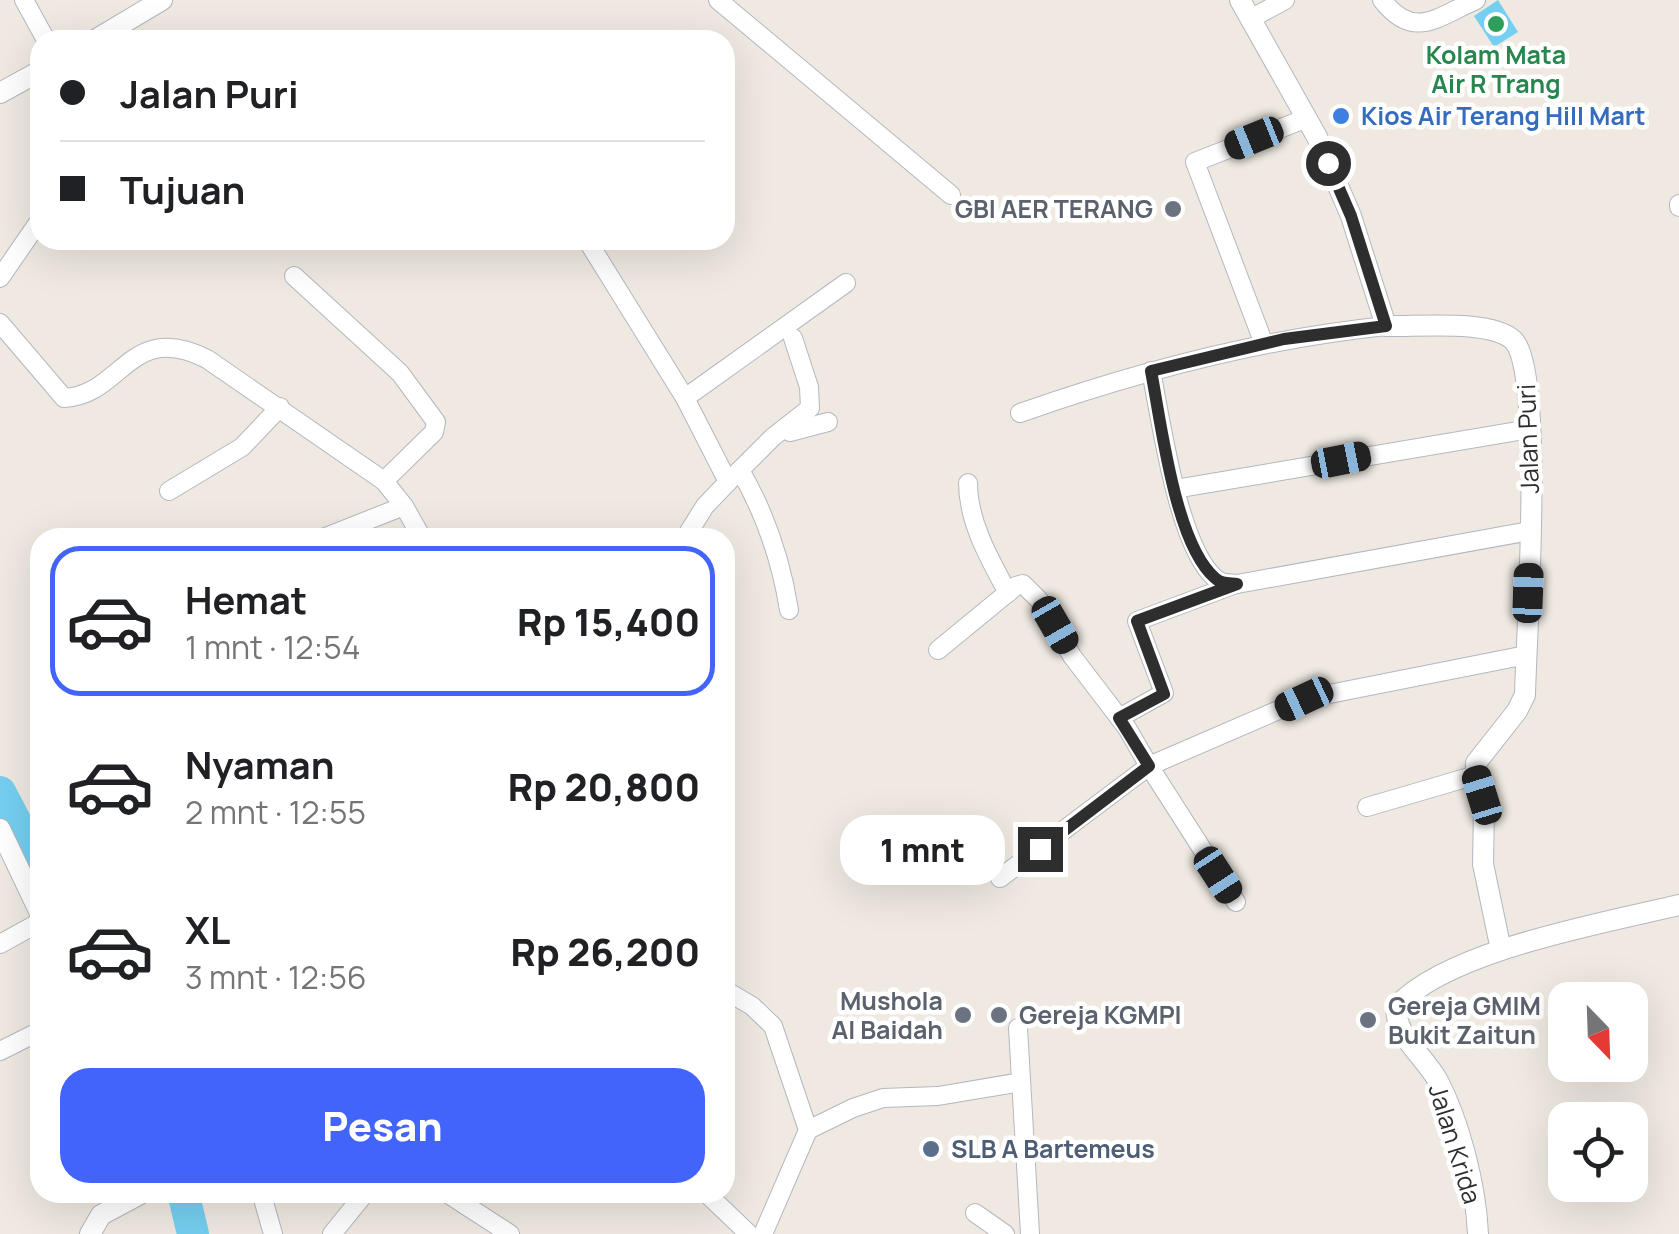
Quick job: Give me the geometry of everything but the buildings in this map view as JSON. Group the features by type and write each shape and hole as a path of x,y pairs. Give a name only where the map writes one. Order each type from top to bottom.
{"street":[{"path":"24,0 40,30"},
{"path":"112,30 161,0"},
{"path":"718,0 951,195"},
{"path":"1020,413 1091,387 1264,344 1386,326 1351,216 1307,118 1246,9 1286,0"},
{"path":"1382,0 1404,22 1415,25 1476,0"},
{"path":"0,93 30,76"},
{"path":"1264,344 1195,162 1307,118"},
{"path":"0,278 30,234"},
{"path":"593,250 734,476 757,499 783,570 789,610"},
{"path":"294,276 400,373 436,422 434,432 384,481"},
{"path":"685,398 846,283"},
{"path":"0,323 64,398 80,396 140,355 170,345 206,359 384,481 416,528"},
{"name":"Jalan Puri","path":"1386,326 1469,327 1499,332 1513,340 1524,364 1530,429 1525,695 1476,763 1476,775"},
{"path":"691,528 705,506 734,476 773,437 810,408 809,387 792,338"},
{"path":"1151,371 1182,520 1213,577 1237,584"},
{"path":"169,491 242,447 280,408"},
{"path":"773,437 828,422"},
{"path":"1175,489 1530,429"},
{"path":"968,483 980,534 1008,594"},
{"path":"348,528 404,506"},
{"path":"1119,718 1164,694 1137,621 1237,584 1530,531"},
{"path":"938,650 1022,584 1031,589 1236,902"},
{"path":"1000,878 1149,766 1304,699 1526,655"},
{"path":"1368,807 1476,775 1484,809 1483,864 1501,950 1679,906"},
{"path":"2,838 30,893"},
{"path":"0,944 30,928"},
{"name":"Jalan Krida","path":"1478,1234 1477,1206 1446,1098 1436,1076 1400,1029 1395,1012 1402,1000 1433,980 1501,950"},
{"path":"735,994 773,1026 808,1130"},
{"path":"1018,1028 1030,1234"},
{"path":"0,1051 30,1037"},
{"path":"763,1234 808,1130 883,1098 938,1096 1021,1082"},
{"path":"90,1234 101,1215 123,1203"},
{"path":"264,1203 272,1234"},
{"path":"332,1234 357,1203"},
{"path":"461,1203 510,1234"},
{"path":"717,1203 749,1234"},
{"path":"975,1213 1005,1234"}],"water":[{"name":"Kolam Mata Air R Trang","path":"1498,0 1518,32 1494,47 1474,16"}],"waterway":[{"path":"0,792 30,849"},
{"path":"186,1203 193,1234"}],"place":[{"name":"Kolam Mata Air R Trang","path":"1496,24"},
{"name":"Kios Air Terang Hill Mart","path":"1341,116"},
{"name":"GBI AER TERANG","path":"1173,209"},
{"name":"Mushola Al Baidah","path":"963,1015"},
{"name":"Gereja KGMPI","path":"999,1015"},
{"name":"Gereja GMIM Bukit Zaitun","path":"1368,1020"},
{"name":"SLB A Bartemeus","path":"931,1149"}],"route":[{"path":"1040,849 1149,766 1119,718 1164,694 1137,621 1237,584 1213,577 1182,520 1151,371 1284,339 1386,326 1351,216 1328,163"}]}
